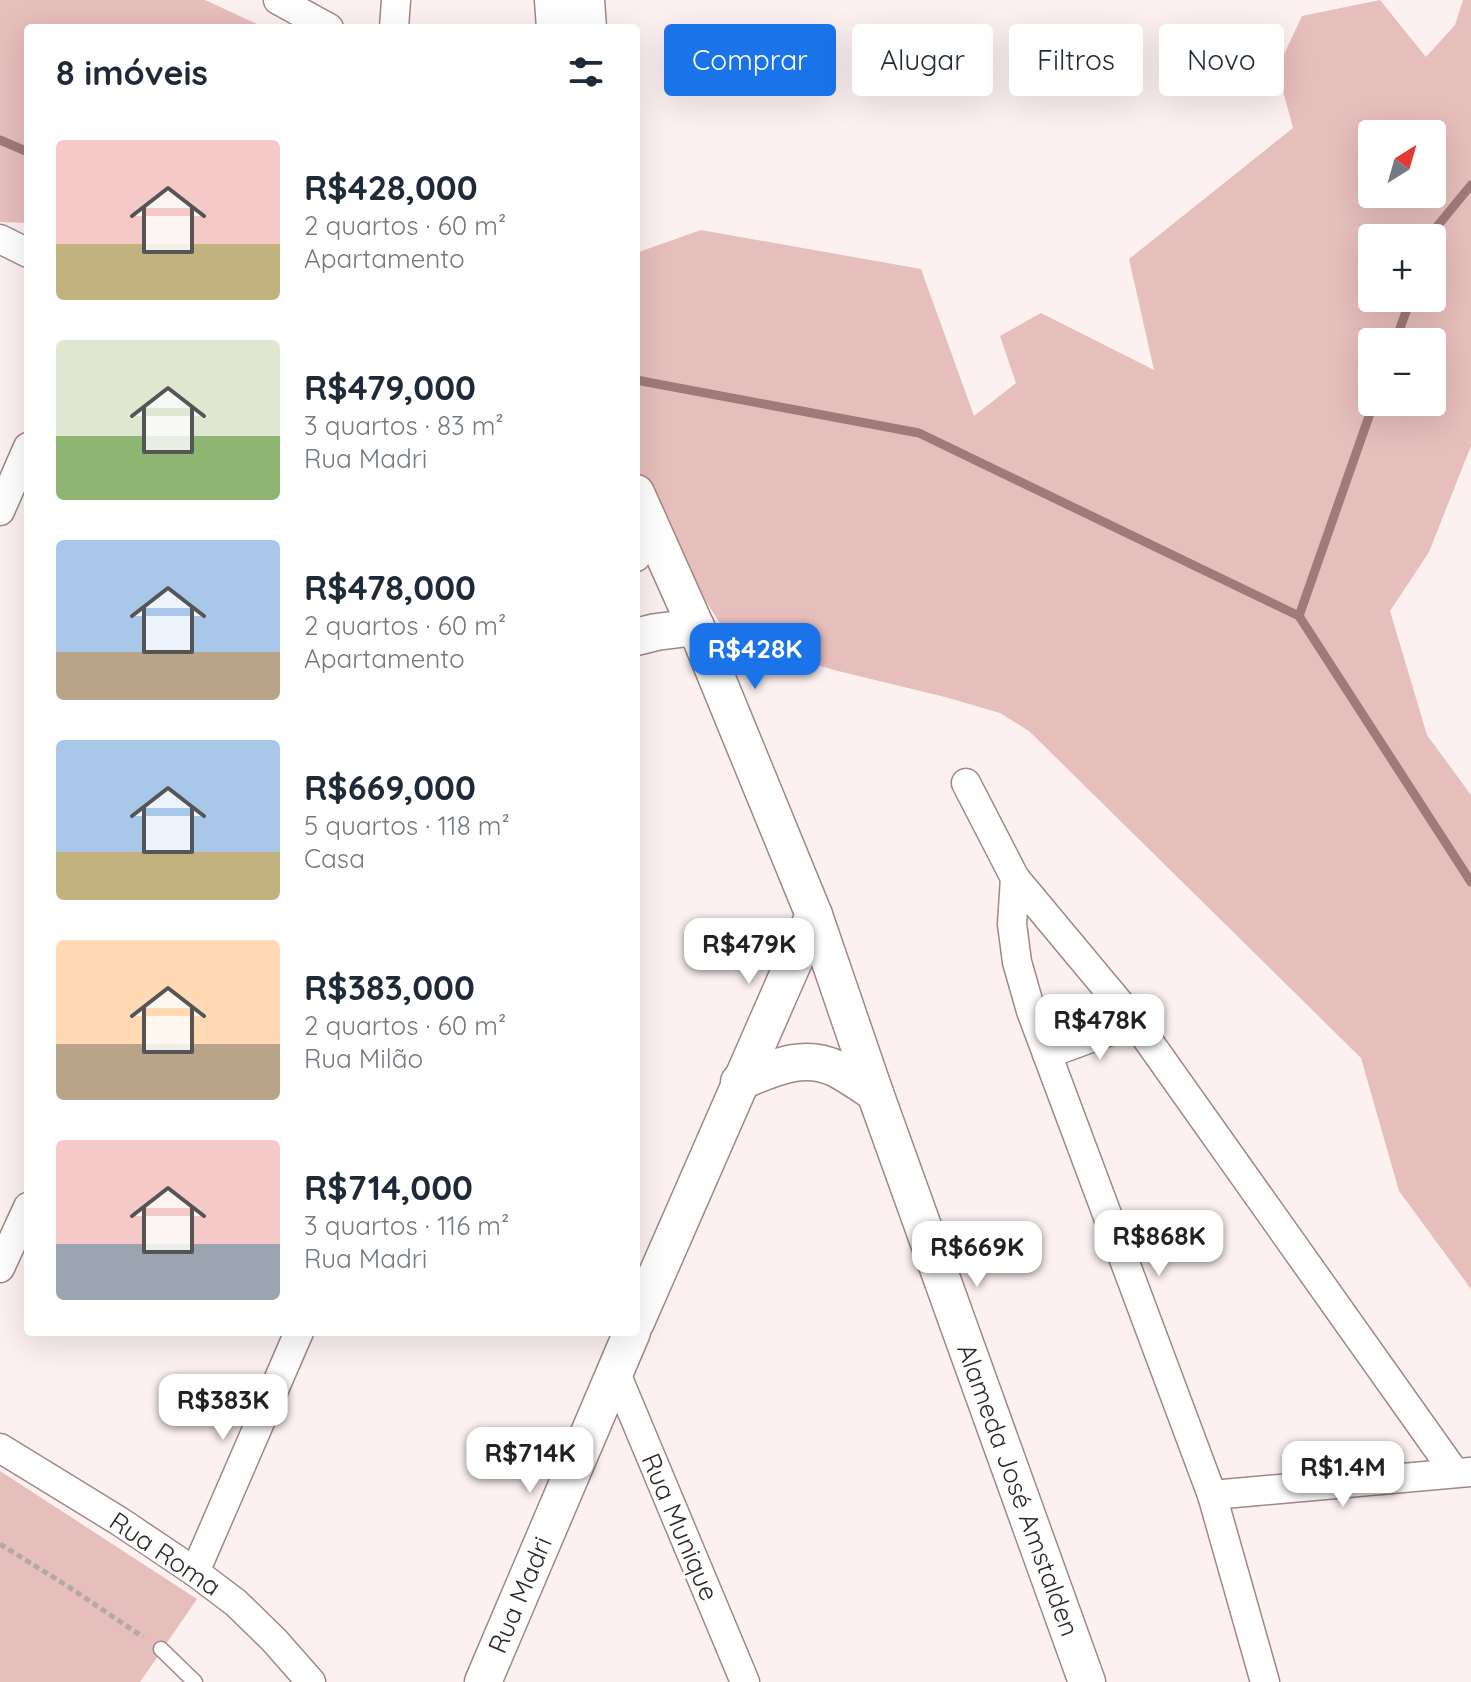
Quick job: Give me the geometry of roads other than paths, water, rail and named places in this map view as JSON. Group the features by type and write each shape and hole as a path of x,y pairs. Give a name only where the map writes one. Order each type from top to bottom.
{"street":[{"path":"278,0 322,24"},
{"path":"394,24 396,0"},
{"path":"553,0 555,24"},
{"path":"586,0 588,24"},
{"path":"0,239 24,251"},
{"path":"0,511 24,456"},
{"path":"640,529 643,508"},
{"name":"Alameda José Amstalden","path":"643,508 696,627 814,915 1087,1682"},
{"path":"640,636 696,627"},
{"path":"966,783 1015,878 1135,1022 1463,1472"},
{"path":"1015,878 1012,924 1017,962 1031,1011 1212,1495 1265,1682"},
{"path":"640,1313 814,915"},
{"path":"1047,1054 1135,1022"},
{"path":"739,1082 781,1065 803,1060 834,1067 875,1093"},
{"path":"0,1268 24,1216"},
{"path":"195,1572 297,1336"},
{"name":"Rua Madri","path":"483,1682 630,1336"},
{"name":"Rua Munique","path":"615,1371 745,1682"},
{"name":"Rua Roma","path":"0,1448 195,1572 245,1612 311,1682"},
{"path":"1212,1495 1463,1472"}],"lane":[{"path":"161,1649 195,1682"}],"waterway":[{"path":"0,140 24,150"},
{"path":"1439,224 1471,185"},
{"path":"1400,328 1406,312"},
{"path":"640,381 919,433 1299,616"},
{"path":"1369,416 1299,616 1471,882"}]}
